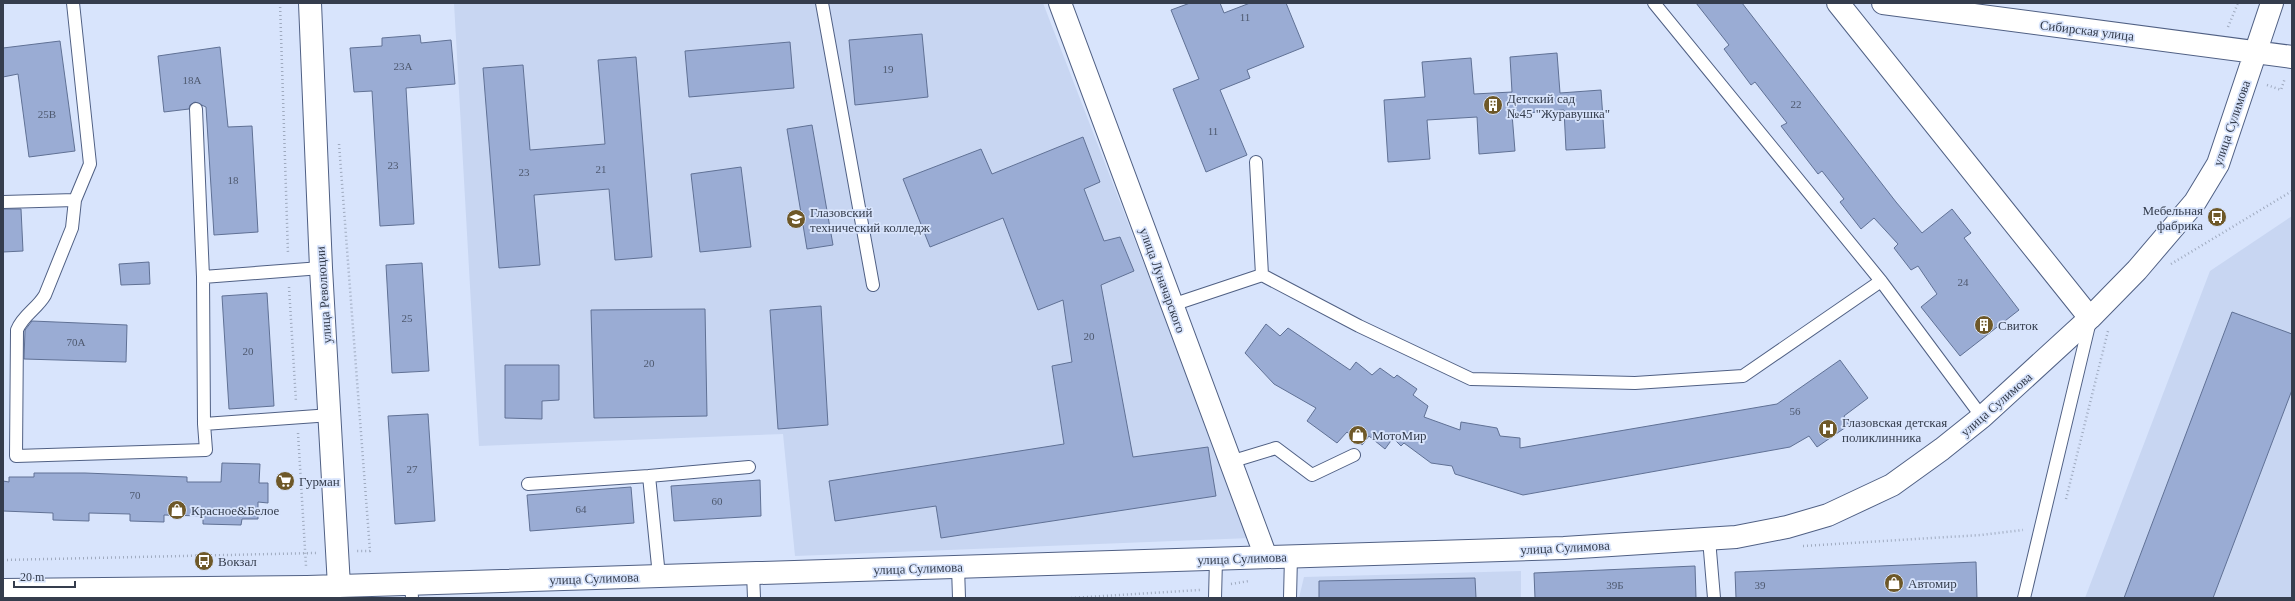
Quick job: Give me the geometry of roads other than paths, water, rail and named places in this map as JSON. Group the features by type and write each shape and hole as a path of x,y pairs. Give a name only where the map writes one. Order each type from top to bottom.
{"main road":[{"name":"улица Революции","path":"310,3 320,268 331,414 339,586"},
{"name":"улица Луначарского","path":"1060,3 1266,557"},
{"path":"1838,3 2100,323"},
{"name":"Сибирская улица","path":"1883,3 2292,57"},
{"name":"улица Сулимова","path":"3,590 339,586 411,591 659,576 1564,548 1736,537 1788,527 1828,515 1892,485 1942,449 2100,323 2137,270 2195,202 2218,164 2272,3"}],"lane":[{"path":"73,3 90,164 75,200 72,228 45,295 40,303 20,322 17,330 16,456 206,450 204,424 203,277 196,109"},
{"path":"822,3 873,285"},
{"path":"1654,3 1882,281 1982,417"},
{"path":"1256,162 1262,275"},
{"path":"3,202 75,200"},
{"path":"203,277 320,268"},
{"path":"1172,305 1262,275 1359,326 1471,379 1635,383 1743,376 1882,281"},
{"path":"2024,598 2040,528 2100,323"},
{"path":"204,424 331,414"},
{"path":"1230,462 1276,448 1312,475 1354,455"},
{"path":"528,484 649,476 749,467"},
{"path":"649,476 659,576"},
{"path":"1709,539 1714,598"},
{"path":"1290,598 1291,556"},
{"path":"1215,598 1216,559"},
{"path":"958,567 960,598"},
{"path":"753,573 754,598"}],"place":[{"name":"Детский сад №45 \"Журавушка\"","path":"1493,105"},
{"name":"Мебельная фабрика","path":"2217,217"},
{"name":"Глазовский технический колледж","path":"796,219"},
{"name":"Свиток","path":"1984,325"},
{"name":"Глазовская детская поликлинника","path":"1828,429"},
{"name":"МотоМир","path":"1358,435"},
{"name":"Гурман","path":"285,481"},
{"name":"Красное&Белое","path":"177,510"},
{"name":"Вокзал","path":"204,561"},
{"name":"Автомир","path":"1894,583"}]}
